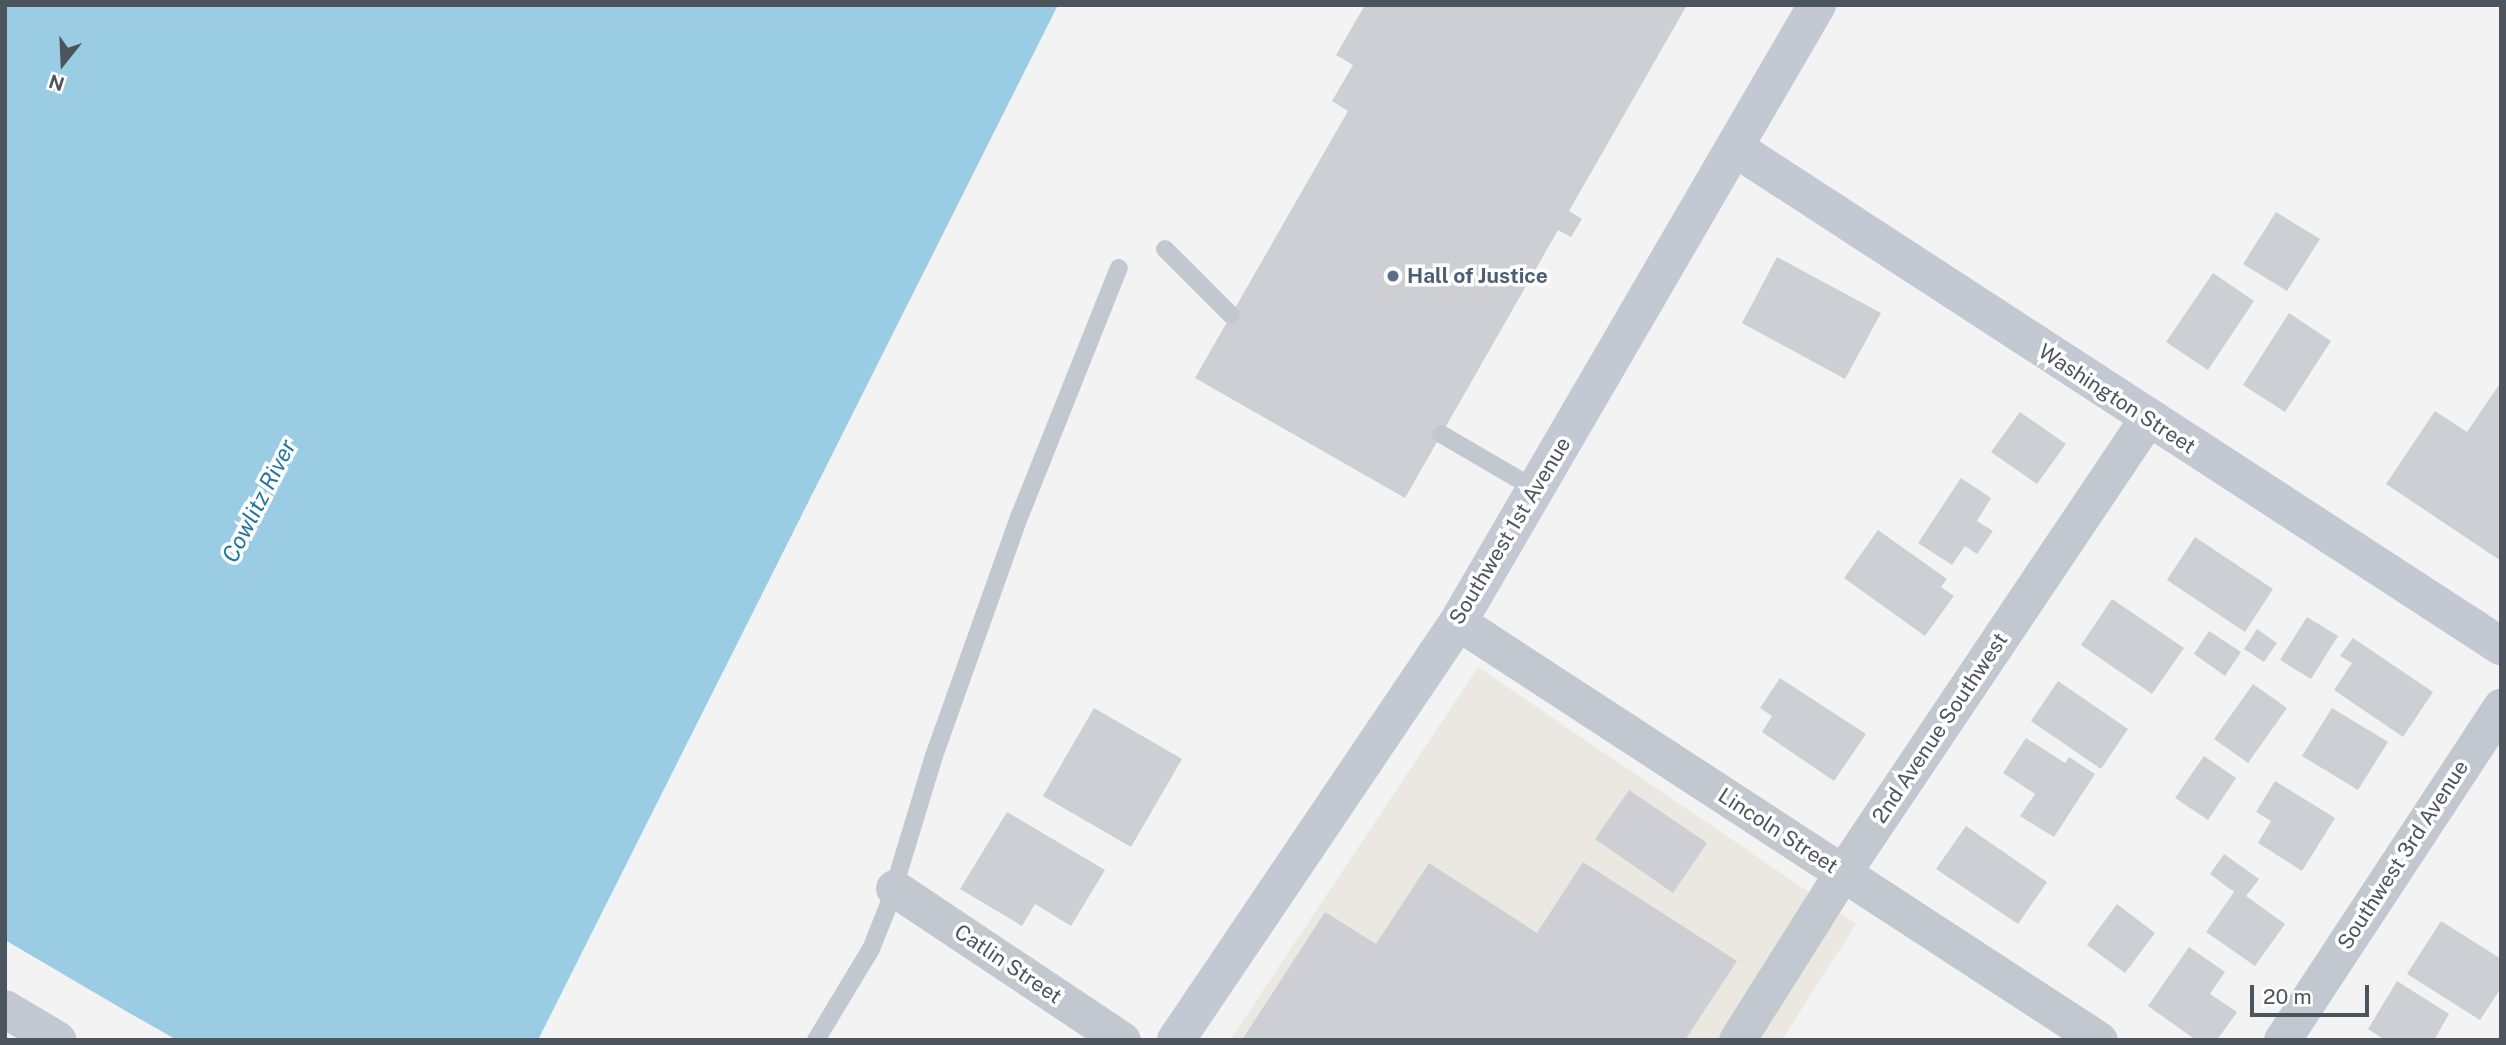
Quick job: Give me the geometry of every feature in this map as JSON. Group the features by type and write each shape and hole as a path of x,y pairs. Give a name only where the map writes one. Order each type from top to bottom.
{"main road":[{"name":"Southwest 1st Avenue","path":"1176,1040 1458,622 1817,5"},
{"name":"Washington Street","path":"1735,148 2147,419 2501,646"},
{"path":"5,1009 57,1040"}],"street":[{"name":"2nd Avenue Southwest","path":"1737,1040 1843,872 2147,419"},
{"name":"Lincoln Street","path":"1458,622 2099,1040"},
{"name":"Southwest 3rd Avenue","path":"2282,1040 2501,706"},
{"name":"Catlin Street","path":"894,888 1122,1040"}],"lane":[{"path":"1165,249 1231,315"},
{"path":"816,1040 871,949 894,888 934,756 1020,515 1119,268"},
{"path":"1441,434 1535,489"}],"shaded area":[{"path":"1478,667 1856,924 1782,1040 1230,1040"}],"water":[{"name":"Cowlitz River","path":"5,5 1058,5 538,1040 5,1040"}],"pier":[{"path":"5,940 131,1014 177,1040 5,1040"}],"building":[{"name":"Hall of Justice","path":"1365,5 1687,5 1569,211 1582,219 1571,237 1558,230 1405,498 1195,378 1348,111 1332,101 1353,65 1336,55"},
{"path":"2276,212 2320,239 2287,291 2243,264"},
{"path":"1777,257 1881,313 1845,379 1742,323"},
{"path":"2213,273 2254,301 2208,370 2166,342"},
{"path":"2289,313 2331,341 2285,412 2243,385"},
{"path":"2501,382 2501,561 2386,484 2435,411 2467,432"},
{"path":"2020,412 2066,444 2037,484 1991,452"},
{"path":"1961,478 1991,498 1977,521 1993,531 1977,554 1965,546 1952,565 1918,543"},
{"path":"1878,530 1947,579 1941,587 1954,596 1925,636 1844,578"},
{"path":"2195,537 2273,589 2245,632 2167,580"},
{"path":"2112,599 2184,648 2152,694 2081,645"},
{"path":"2307,617 2338,636 2311,679 2280,660"},
{"path":"2257,629 2277,643 2264,662 2244,649"},
{"path":"2209,631 2241,652 2225,676 2194,654"},
{"path":"2353,638 2433,692 2403,737 2334,690 2352,663 2340,656"},
{"path":"1780,678 1866,734 1834,781 1762,732 1772,716 1760,708"},
{"path":"2058,681 2128,729 2101,769 2031,721"},
{"path":"2253,684 2287,708 2248,763 2214,739"},
{"path":"1094,708 1182,759 1131,847 1043,796"},
{"path":"2332,708 2388,742 2358,790 2302,756"},
{"path":"2026,738 2065,763 2069,757 2095,774 2054,837 2020,816 2035,794 2003,773"},
{"path":"2204,756 2236,778 2208,820 2175,798"},
{"path":"2275,781 2335,818 2302,871 2258,843 2271,821 2256,812"},
{"path":"1629,790 1707,843 1673,893 1595,839"},
{"path":"1007,812 1105,870 1071,926 1035,904 1022,926 960,889"},
{"path":"1966,826 2047,882 2018,924 1936,869"},
{"path":"2224,854 2259,879 2246,896 2285,924 2255,966 2206,932 2234,892 2210,874"},
{"path":"1583,862 1737,961 1685,1040 1242,1040 1325,912 1376,944 1429,863 1537,933"},
{"path":"2117,904 2155,933 2125,973 2087,945"},
{"path":"2441,921 2501,959 2501,988 2480,1020 2407,974"},
{"path":"2189,947 2225,972 2210,994 2237,1012 2217,1040 2196,1040 2148,1006"},
{"path":"2397,981 2449,1014 2434,1040 2385,1040 2368,1029"}],"place":[{"name":"Hall of Justice","path":"1393,276"}]}
